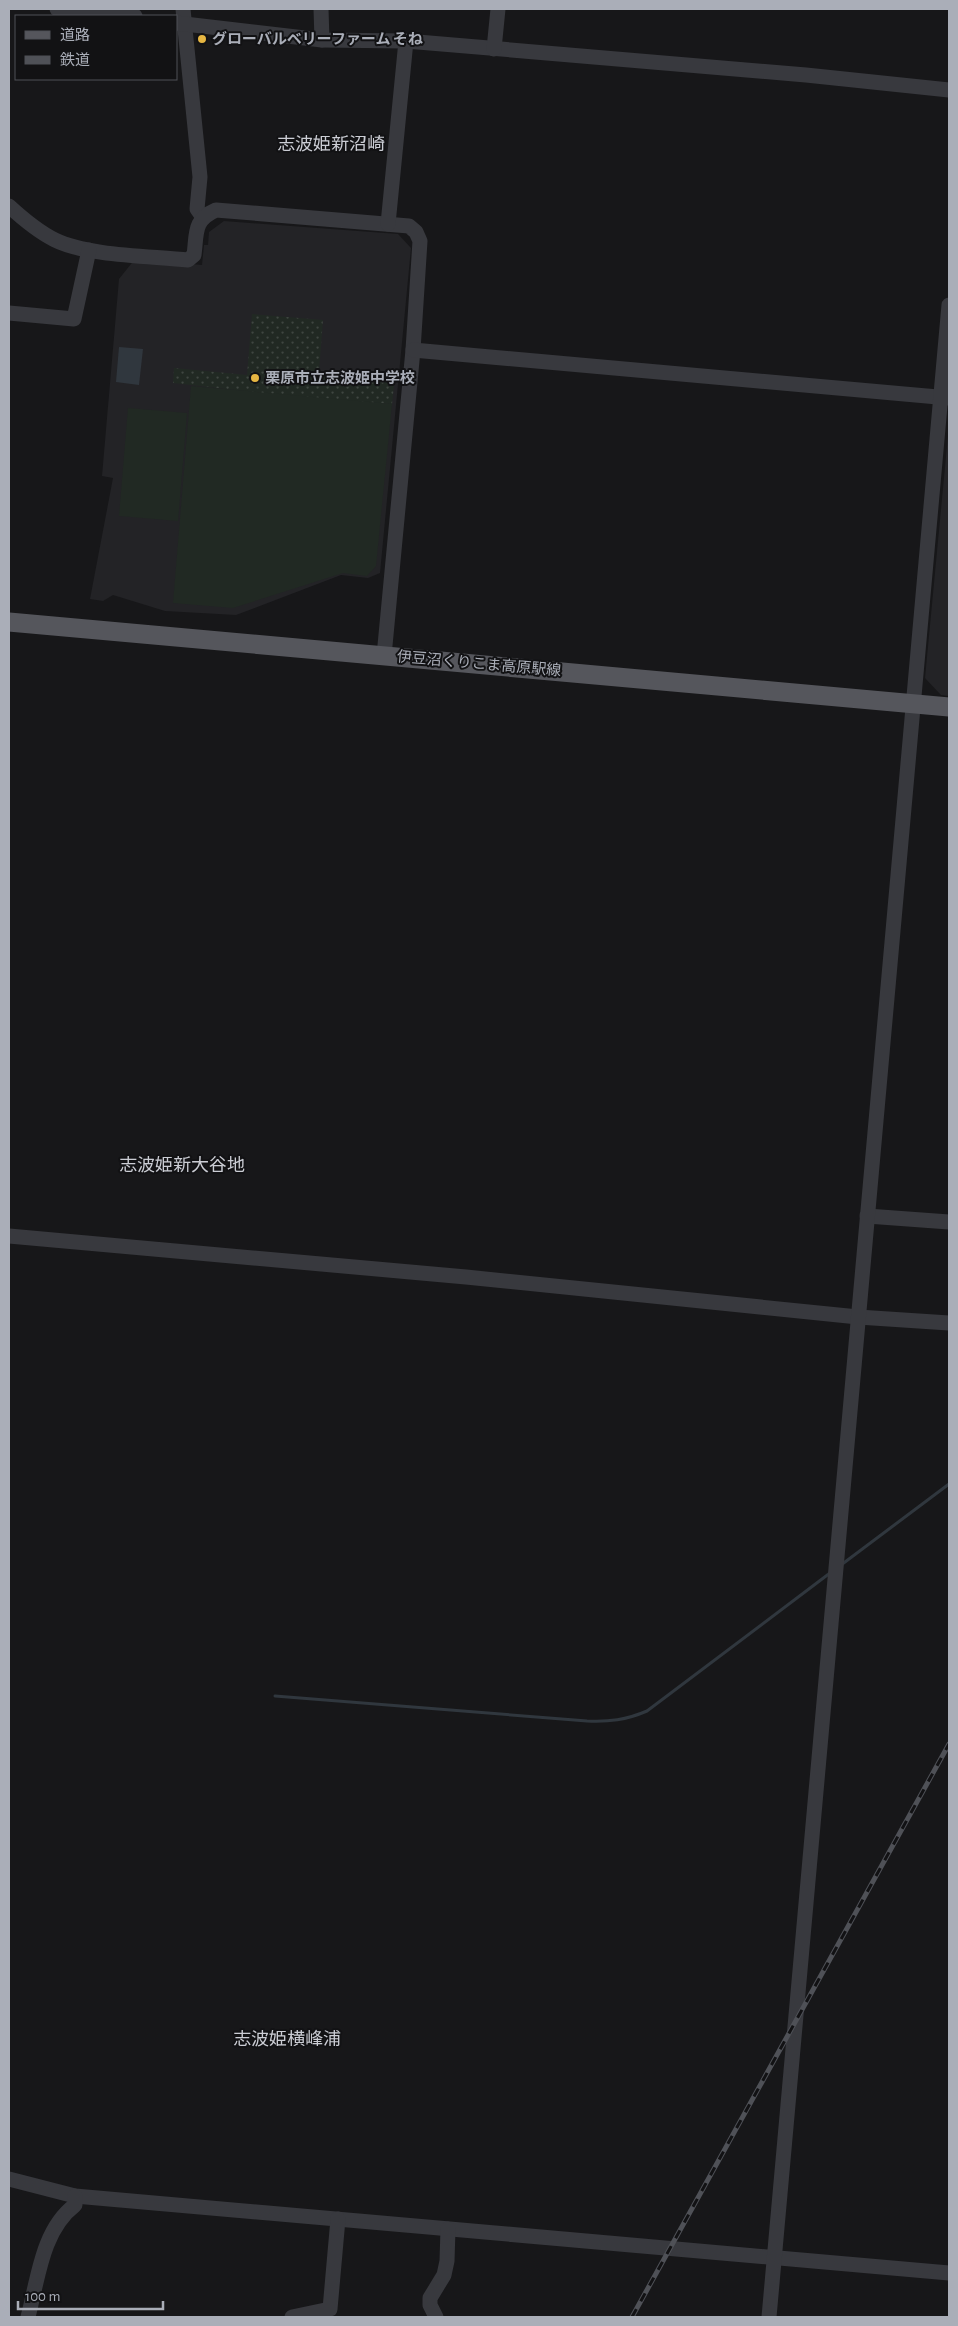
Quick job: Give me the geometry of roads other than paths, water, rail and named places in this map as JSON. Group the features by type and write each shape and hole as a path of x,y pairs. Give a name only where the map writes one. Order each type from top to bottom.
{"main road":[{"name":"伊豆沼くりこま高原駅線","path":"9,622 949,706"}],"street":[{"path":"57,9 105,11 129,15"},
{"path":"183,9 180,24 200,177 197,209 202,216"},
{"path":"321,9 322,40"},
{"path":"494,49 498,9"},
{"path":"180,24 322,40 406,41 949,90"},
{"path":"388,224 406,41"},
{"path":"9,206 54,240 89,250 188,260 194,256 198,225 202,216 216,210 409,226 416,232 420,241 413,350 384,656"},
{"path":"9,313 74,319 89,250"},
{"path":"769,2317 867,1216 914,704 945,398 949,305"},
{"path":"413,350 945,398"},
{"path":"867,1216 949,1222"},
{"path":"9,1236 466,1277 858,1317 949,1323"},
{"path":"9,2179 75,2196 949,2273"},
{"path":"28,2317 46,2247 54,2226 75,2205 75,2196"},
{"path":"292,2317 330,2309 338,2219"},
{"path":"436,2317 430,2305 430,2298 444,2275 447,2261 448,2229"}],"waterway":[{"path":"841,1565 949,1484"},
{"path":"275,1696 587,1721 610,1721 625,1718 647,1711 830,1573"}],"railway":[{"path":"632,2317 949,1744"}],"place":[{"name":"グローバルベリーファーム そね","path":"202,39"},
{"name":"栗原市立志波姫中学校","path":"255,378"}],"district":[{"name":"志波姫新沼崎","path":"331,145"},
{"name":"志波姫新大谷地","path":"182,1166"},
{"name":"志波姫横峰浦","path":"287,2040"}]}
